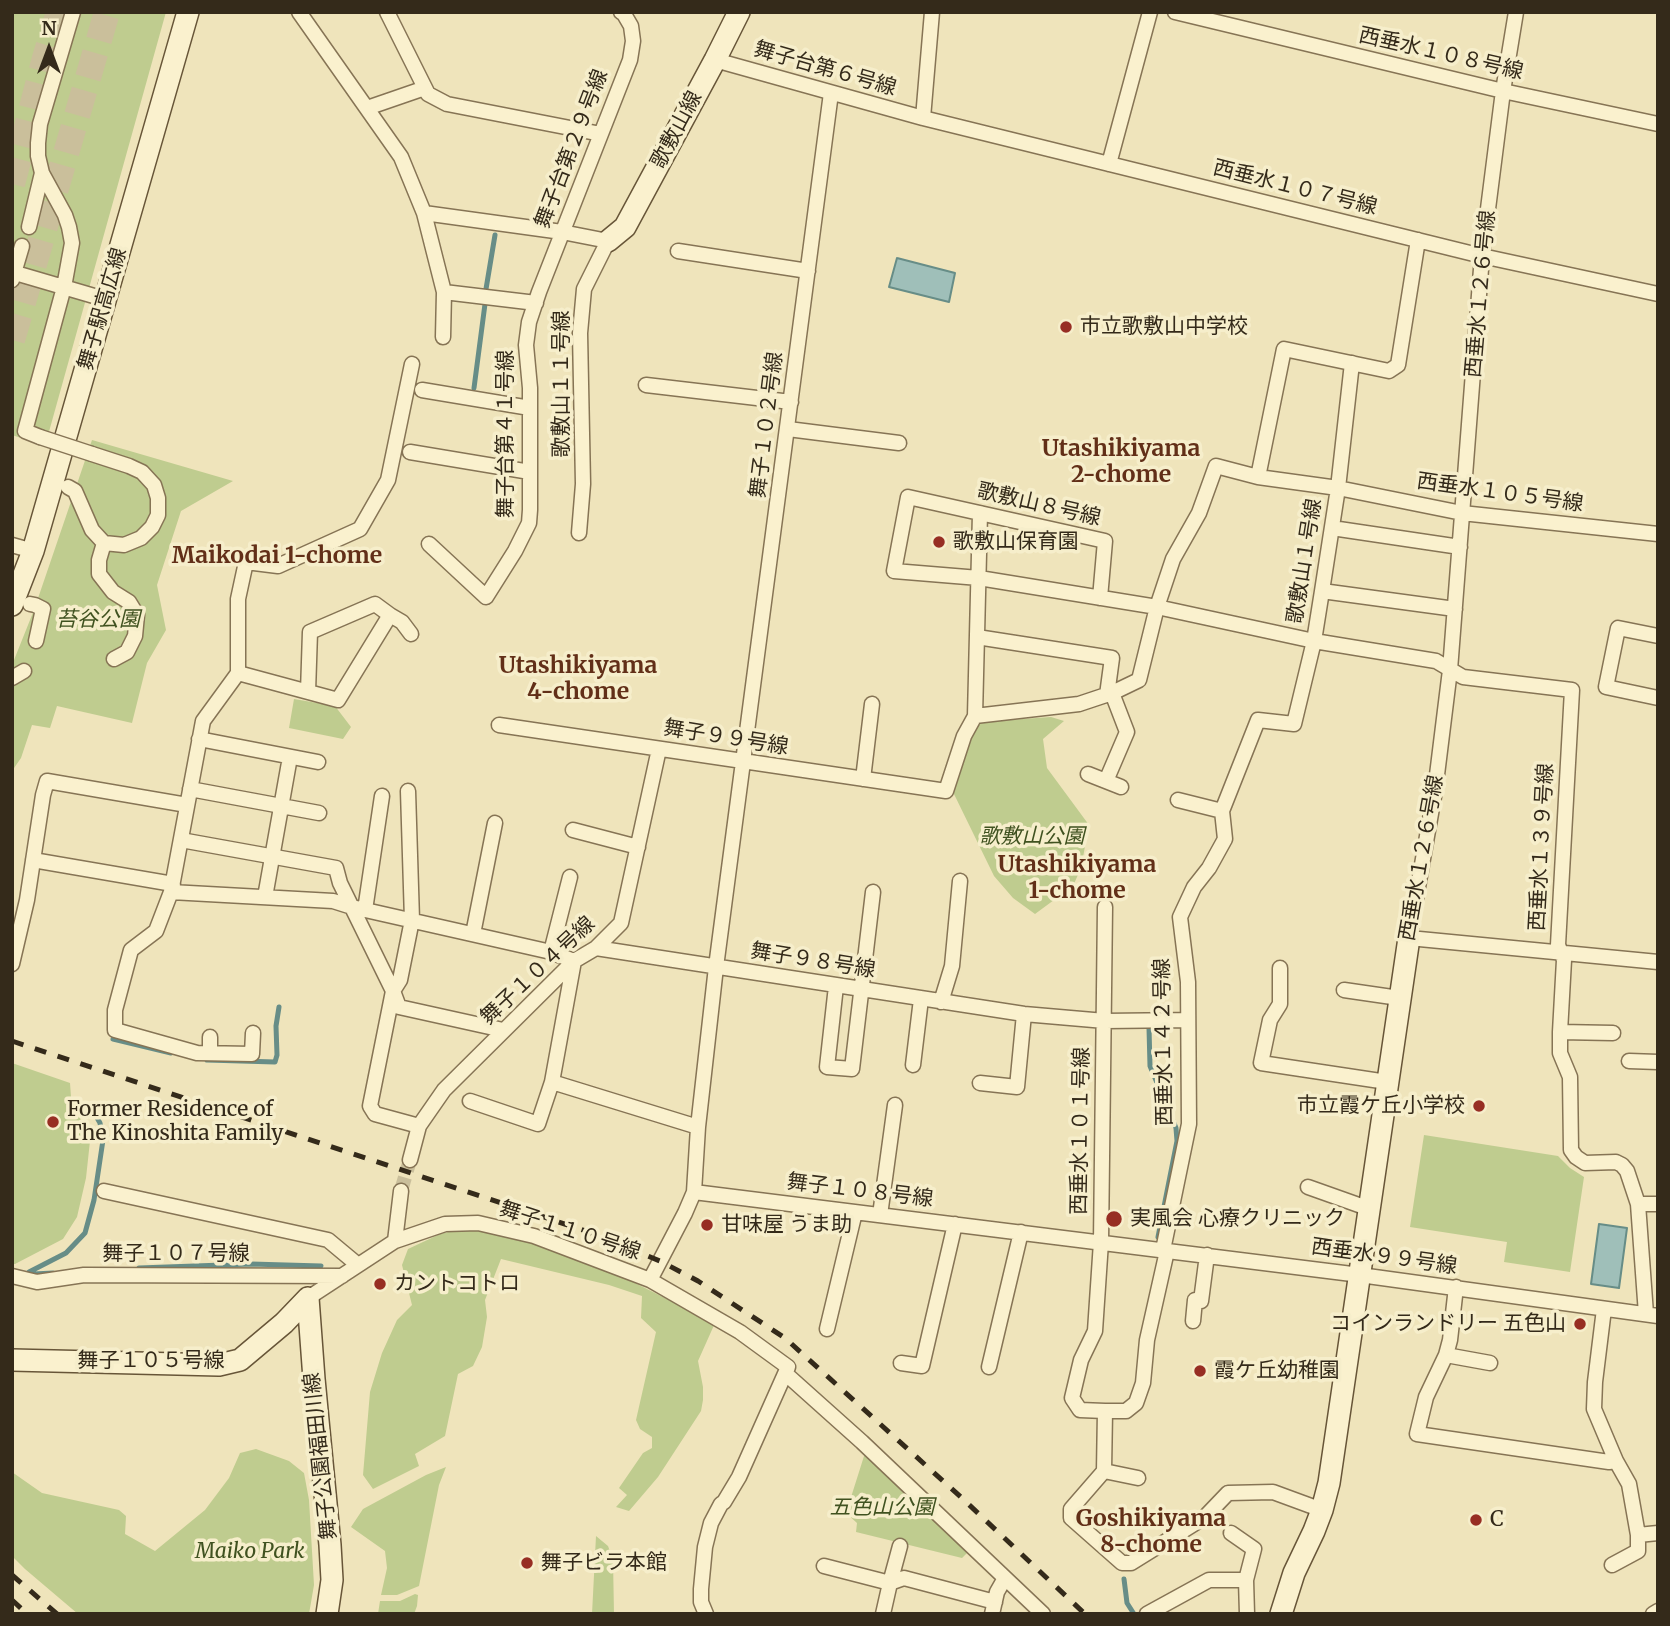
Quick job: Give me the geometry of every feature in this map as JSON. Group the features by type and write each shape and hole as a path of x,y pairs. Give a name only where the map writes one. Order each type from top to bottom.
{"street":[{"path":"68,487 75,491 92,530 104,543 124,545 141,538 152,527 158,515 158,498 154,485 142,472 25,431 70,261 72,243 69,227 42,173 38,156 40,124 72,12"},
{"name":"舞子駅高広線","path":"21,605 33,551 188,12"},
{"path":"299,12 401,157 424,213 444,292 443,337"},
{"path":"387,12 428,94 447,104 601,134"},
{"name":"舞子台第２９号線","path":"536,303 630,60 633,41 631,26 621,12"},
{"path":"923,118 932,12"},
{"path":"1109,164 1150,12"},
{"name":"西垂水１０８号線","path":"1175,12 1658,124"},
{"name":"西垂水１２６号線","path":"1281,1614 1294,1573 1322,1510 1328,1483 1399,998 1435,791 1450,670 1482,256 1503,90 1516,12"},
{"name":"歌敷山線","path":"608,241 625,227 715,60 736,15"},
{"name":"舞子台第６号線","path":"715,60 923,118"},
{"path":"367,108 425,88"},
{"name":"舞子１０２号線","path":"694,1192 698,1127 716,967 831,93"},
{"name":"西垂水１０７号線","path":"923,118 1482,256 1658,294"},
{"path":"29,227 42,173"},
{"path":"424,213 608,241"},
{"path":"1258,477 1284,349 1389,371 1398,365 1418,240"},
{"name":"歌敷山１１号線","path":"579,533 583,484 580,333 584,289 608,241"},
{"path":"22,246 13,275 94,296"},
{"path":"678,251 808,271"},
{"path":"444,292 536,303"},
{"name":"舞子台第４１号線","path":"429,544 486,597 529,523 530,388 526,345 529,321 536,303"},
{"name":"歌敷山１号線","path":"1314,641 1338,488 1352,363"},
{"path":"253,1033 252,1054 197,1053 115,1030 115,1010 131,950 156,930 172,888 203,721 238,673 238,599 246,562 278,566 360,529 388,480 412,364"},
{"path":"646,385 791,402"},
{"path":"422,390 530,408"},
{"path":"788,429 900,443"},
{"path":"410,452 530,472"},
{"name":"西垂水１０５号線","path":"1157,607 1173,559 1199,513 1216,466 1258,477 1338,488 1462,513 1658,534"},
{"name":"歌敷山８号線","path":"979,578 894,571 908,497 1105,541 1100,598"},
{"path":"979,513 975,716 1079,704 1139,680 1157,607"},
{"path":"1332,528 1460,547"},
{"path":"104,543 99,574 113,592 130,602 137,615 135,636 127,652 114,660"},
{"path":"12,545 33,551"},
{"path":"979,578 1157,607 1314,641 1436,661 1450,670"},
{"path":"1322,591 1455,609"},
{"path":"308,692 310,632 374,604 402,622 411,634"},
{"path":"21,605 43,609 36,640"},
{"path":"238,673 338,700 390,615"},
{"path":"1658,636 1618,628 1606,687 1658,698"},
{"path":"977,637 1112,658 1109,694 1127,732 1106,781"},
{"name":"西垂水１４２号線","path":"1105,1411 1126,1411 1136,1403 1143,1384 1147,1340 1189,1124 1188,982 1180,917 1194,887 1209,868 1225,839 1222,811 1258,720 1294,724 1314,641"},
{"name":"西垂水１３９号線","path":"1450,670 1463,677 1572,690 1558,945 1564,960 1560,1053 1570,1077 1571,1150 1586,1163 1616,1162 1622,1165 1627,1171 1638,1204"},
{"path":"863,779 872,704"},
{"name":"舞子９９号線","path":"499,725 946,791 964,736 975,716"},
{"path":"199,739 318,762"},
{"name":"舞子１０４号線","path":"410,1160 419,1126 444,1090 574,961 596,948 621,923 659,749"},
{"path":"265,897 290,757"},
{"path":"1088,774 1121,787"},
{"path":"12,964 27,900 47,781 187,805"},
{"path":"190,789 319,813"},
{"path":"408,792 411,920 400,980 393,991 370,1106 375,1114 419,1126"},
{"path":"359,908 382,796"},
{"path":"1178,800 1222,811"},
{"path":"473,934 495,823"},
{"path":"573,830 638,847"},
{"path":"181,840 335,868 340,883 359,908 399,1007 503,1030"},
{"path":"33,860 172,888 333,901 551,952 574,961 552,1082 538,1124 470,1101"},
{"path":"551,952 570,877"},
{"path":"942,1002 952,966 960,881"},
{"path":"836,986 827,1067 852,1069 873,892"},
{"name":"西垂水１０１号線","path":"1105,908 1101,1242 1095,1331 1081,1360 1072,1398 1080,1410 1105,1411"},
{"path":"1409,939 1658,962"},
{"name":"舞子９８号線","path":"596,948 1024,1014 1105,1021 1188,1020"},
{"path":"1280,968 1280,1004 1270,1020 1261,1063 1387,1082"},
{"path":"1344,989 1399,998"},
{"path":"913,1065 922,999"},
{"path":"980,1083 1017,1087 1024,1014"},
{"path":"1560,1032 1613,1033"},
{"path":"210,1037 210,1053"},
{"path":"1629,1061 1658,1062"},
{"path":"552,1082 698,1127"},
{"path":"880,1215 895,1105"},
{"path":"1308,1186 1370,1209"},
{"path":"104,1191 328,1240 358,1265"},
{"path":"395,1241 401,1191"},
{"path":"650,1280 694,1192"},
{"name":"舞子１０８号線","path":"694,1192 1021,1232"},
{"path":"1323,1208 1328,1194"},
{"path":"1652,1315 1638,1204 1658,1204"},
{"path":"827,1329 855,1212"},
{"name":"舞子１１０号線","path":"308,1298 395,1241 445,1224 478,1223 534,1236 650,1280 740,1332 788,1367 786,1374"},
{"path":"901,1363 922,1366 955,1224"},
{"path":"989,1367 1021,1232"},
{"name":"西垂水９９号線","path":"1021,1232 1456,1287 1652,1315"},
{"path":"1193,1321 1195,1300 1201,1301 1206,1255"},
{"name":"舞子１０７号線","path":"12,1276 37,1282 84,1275 342,1276"},
{"path":"1456,1287 1446,1356 1426,1397 1417,1434 1616,1461"},
{"name":"舞子１０５号線","path":"12,1360 219,1365 240,1360 284,1323 308,1298"},
{"name":"舞子公園福田川線","path":"308,1298 330,1545 332,1580 327,1614"},
{"path":"1604,1309 1594,1409 1629,1484 1638,1535 1638,1551 1612,1565"},
{"path":"1446,1356 1490,1363"},
{"path":"706,1614 701,1602 701,1589 705,1547 711,1523 739,1477 786,1374 862,1442 1043,1614"},
{"path":"1105,1411 1104,1471 1071,1509 1071,1518 1122,1563 1131,1563 1205,1517 1228,1493 1273,1492 1322,1510"},
{"path":"1104,1471 1138,1478"},
{"path":"1231,1533 1254,1549 1246,1580 1247,1614"},
{"path":"1638,1535 1658,1533"},
{"path":"883,1614 900,1546"},
{"path":"824,1566 890,1583 904,1578 993,1608 997,1592 1005,1578"},
{"path":"1147,1614 1209,1580 1246,1580"}],"green space":[{"path":"12,12 166,12 45,446 12,435"},
{"name":"苔谷公園","path":"92,440 233,481 181,511 157,585 166,630 147,663 132,723 57,706 50,728 32,725 21,758 12,771 12,665 34,610"},
{"path":"294,699 335,706 351,727 343,739 289,728"},
{"name":"歌敷山公園","path":"1051,717 1064,721 1043,739 1047,768 1089,825 1081,868 1073,886 1035,914 1013,898 994,876 953,792 972,729 980,722"},
{"path":"12,1063 70,1083 71,1097 90,1141 86,1178 77,1217 63,1239 15,1264 12,1264"},
{"path":"1424,1135 1558,1156 1584,1177 1570,1272 1504,1262 1507,1242 1410,1227"},
{"path":"470,1227 526,1240 601,1266 715,1323 698,1361 703,1387 701,1411 658,1477 629,1511 616,1507 627,1495 619,1488 643,1453 652,1448 652,1437 640,1429 636,1420 656,1332 641,1318 642,1296 609,1285 501,1259 485,1300 487,1317 482,1347 473,1366 458,1374 445,1436 415,1454 419,1466 373,1489 363,1475 370,1392 382,1353 397,1320 412,1305 402,1265 408,1249 440,1234"},
{"name":"Maiko Park","path":"256,1449 289,1461 304,1473 309,1500 314,1585 309,1614 78,1614 12,1556 12,1472 42,1493 119,1510 126,1516 125,1534 155,1551 205,1510 229,1478 240,1453"},
{"name":"五色山公園","path":"865,1453 969,1551 962,1558 856,1532 857,1523 846,1513"},
{"path":"446,1467 439,1485 419,1586 397,1595 381,1595 387,1568 385,1551 351,1527 363,1509"},
{"path":"596,1536 608,1546 613,1560 614,1614 592,1614"},
{"path":"418,1595 414,1614 378,1614 380,1601 400,1601"}],"water":[{"path":"897,258 955,273 949,302 889,287"},
{"path":"1599,1224 1627,1228 1619,1288 1591,1284"}],"waterway":[{"path":"486,289 495,235"},
{"path":"474,388 485,304"},
{"path":"207,1060 275,1062 279,1007"},
{"path":"1149,1028 1150,1066 1176,1128 1177,1141 1158,1237"},
{"path":"113,1039 171,1053"},
{"path":"29,1272 66,1253 85,1233 94,1200 103,1140 100,1123 92,1109"},
{"path":"139,1268 251,1264 321,1266"},
{"path":"29,1272 53,1273"},
{"path":"1124,1579 1127,1603 1134,1614"}],"tunnel":[{"path":"12,184 59,12"},
{"path":"12,340 107,12"},
{"path":"401,1191 410,1160"}],"railway":[{"path":"12,1041 589,1232 660,1261 698,1281 785,1338 1085,1614"},
{"path":"12,1575 57,1614"},
{"path":"12,1600 27,1614"}],"place":[{"name":"市立歌敷山中学校","path":"1066,327"},
{"name":"歌敷山保育園","path":"939,542"},
{"name":"市立霞ケ丘小学校","path":"1479,1106"},
{"name":"Former Residence of The Kinoshita Family","path":"53,1122"},
{"name":"実風会 心療クリニック","path":"1114,1219"},
{"name":"甘味屋 うま助","path":"707,1225"},
{"name":"カントコトロ","path":"380,1284"},
{"name":"コインランドリー 五色山","path":"1580,1324"},
{"name":"霞ケ丘幼稚園","path":"1200,1371"},
{"name":"C","path":"1476,1520"},
{"name":"舞子ビラ本館","path":"527,1563"}],"district":[{"name":"Utashikiyama 2-chome","path":"1121,462"},
{"name":"Maikodai 1-chome","path":"277,556"},
{"name":"Utashikiyama 4-chome","path":"578,679"},
{"name":"Utashikiyama 1-chome","path":"1077,878"},
{"name":"Goshikiyama 8-chome","path":"1151,1532"}]}
